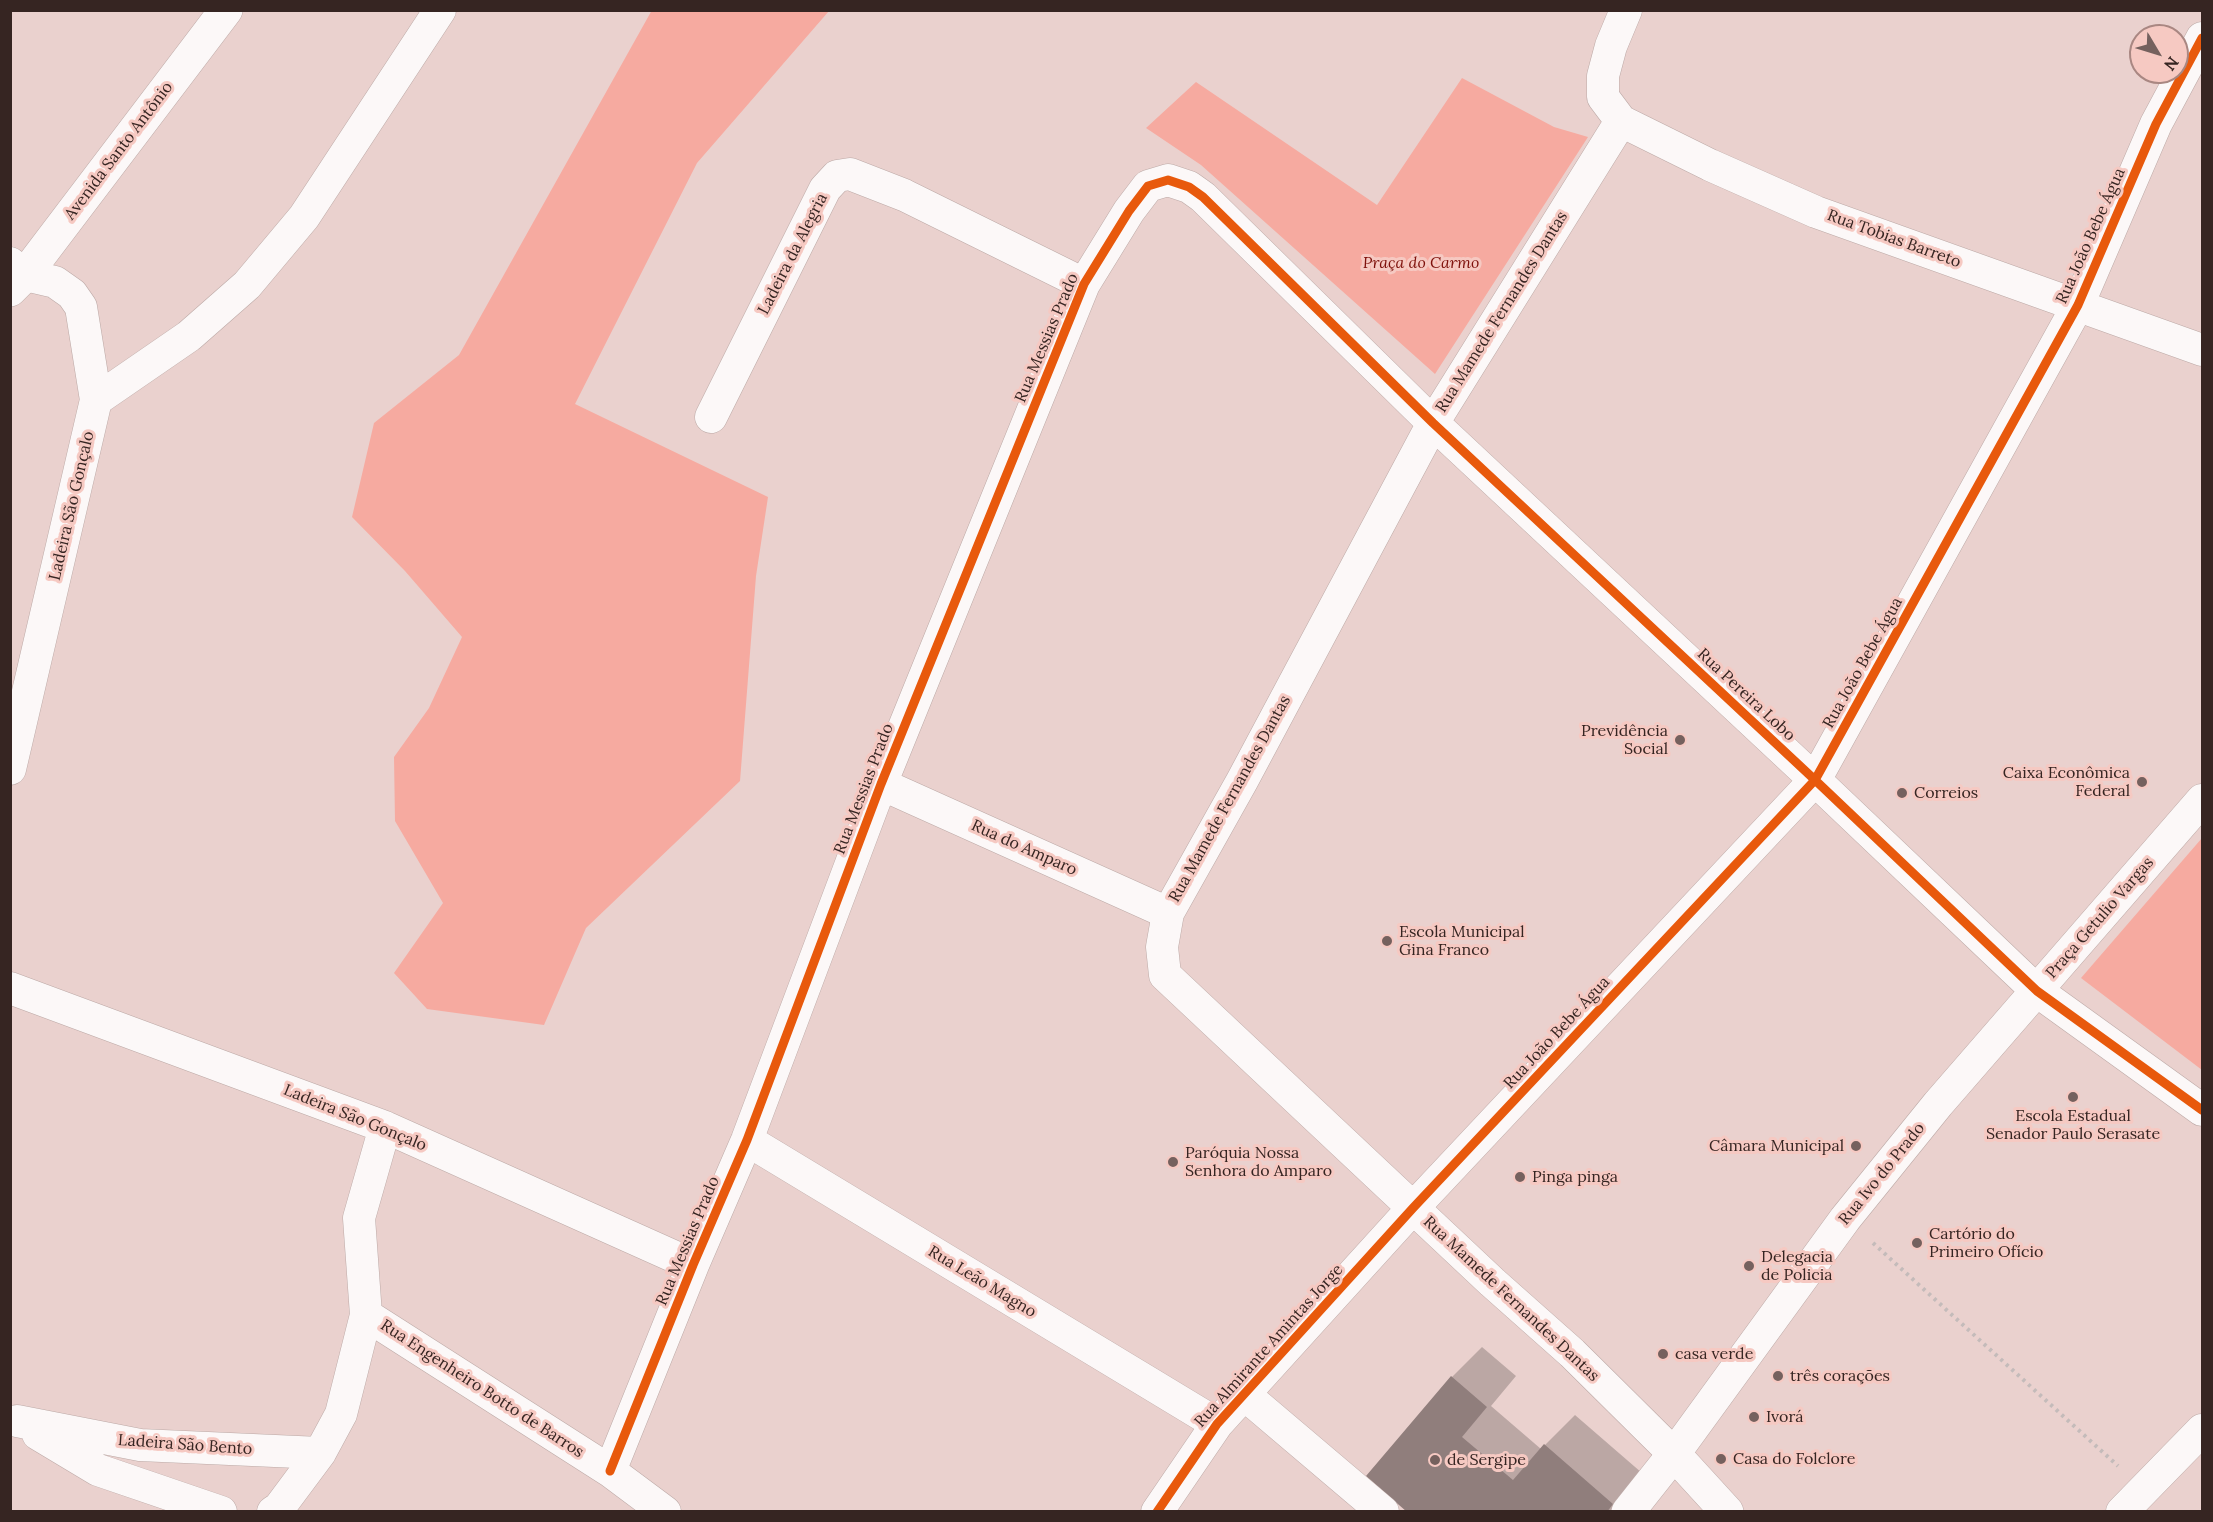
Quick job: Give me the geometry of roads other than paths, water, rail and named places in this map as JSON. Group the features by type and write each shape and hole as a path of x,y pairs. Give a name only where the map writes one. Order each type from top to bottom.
{"street":[{"name":"Avenida Santo Antônio","path":"15,276 226,10"},
{"path":"96,400 189,336 247,285 303,217 440,10"},
{"path":"1612,109 1603,76 1611,46 1626,10"},
{"name":"Rua João Bebe Água","path":"1413,1208 1815,780 2078,305 2156,124 2202,38"},
{"name":"Rua Tobias Barreto","path":"1612,109 1710,165 1816,212 2202,350"},
{"name":"Rua Mamede Fernandes Dantas","path":"1612,109 1433,423 1242,781 1168,913 1162,947 1165,975 1492,1282 1572,1353 1674,1454"},
{"name":"Ladeira da Alegria","path":"711,417 825,189 837,176 850,174 904,195 1084,284"},
{"name":"Rua Messias Prado","path":"610,1471 693,1265 747,1140 881,784 1084,284 1129,211 1148,186 1168,180 1189,187 1203,197 1433,423"},
{"name":"Ladeira São Gonçalo","path":"10,769 96,400 81,307 72,294 55,282 15,276"},
{"name":"Rua Pereira Lobo","path":"1433,423 2037,991"},
{"name":"Rua do Amparo","path":"881,784 1168,913"},
{"name":"Praça Getulio Vargas","path":"2202,800 2037,991 2202,1110"},
{"name":"Ladeira São Gonçalo","path":"10,988 385,1127 693,1265"},
{"name":"Rua Ivo do Prado","path":"1674,1454 1845,1219 1938,1104 2037,991"},
{"name":"Rua Engenheiro Botto de Barros","path":"385,1127 359,1218 366,1315 610,1471 665,1512"},
{"name":"Rua Leão Magno","path":"747,1140 1217,1424"},
{"name":"Rua Almirante Amintas Jorge","path":"1157,1512 1217,1424 1413,1208"},
{"path":"273,1512 279,1508 320,1454 340,1414 366,1315"},
{"path":"1245,1395 1383,1512"},
{"name":"Ladeira São Bento","path":"14,1418 141,1445 320,1454"},
{"name":"Ladeira São Bento","path":"14,1418 98,1470 221,1512"},
{"path":"2122,1512 2202,1430"},
{"path":"1628,1512 1674,1454 1727,1512"}],"place":[{"name":"Previdência Social","path":"1680,740"},
{"name":"Caixa Econômica Federal","path":"2142,782"},
{"name":"Correios","path":"1902,793"},
{"name":"Escola Municipal Gina Franco","path":"1387,941"},
{"name":"Escola Estadual Senador Paulo Serasate","path":"2073,1097"},
{"name":"Câmara Municipal","path":"1856,1146"},
{"name":"Paróquia Nossa Senhora do Amparo","path":"1173,1162"},
{"name":"Pinga pinga","path":"1520,1177"},
{"name":"Cartório do Primeiro Ofício","path":"1917,1243"},
{"name":"Delegacia de Policia","path":"1749,1266"},
{"name":"casa verde","path":"1663,1354"},
{"name":"três corações","path":"1778,1376"},
{"name":"Ivorá","path":"1754,1417"},
{"name":"Casa do Folclore","path":"1721,1459"},
{"name":"de Sergipe","path":"1435,1460"}],"park label":[{"name":"Praça do Carmo","path":"1421,263"}]}
